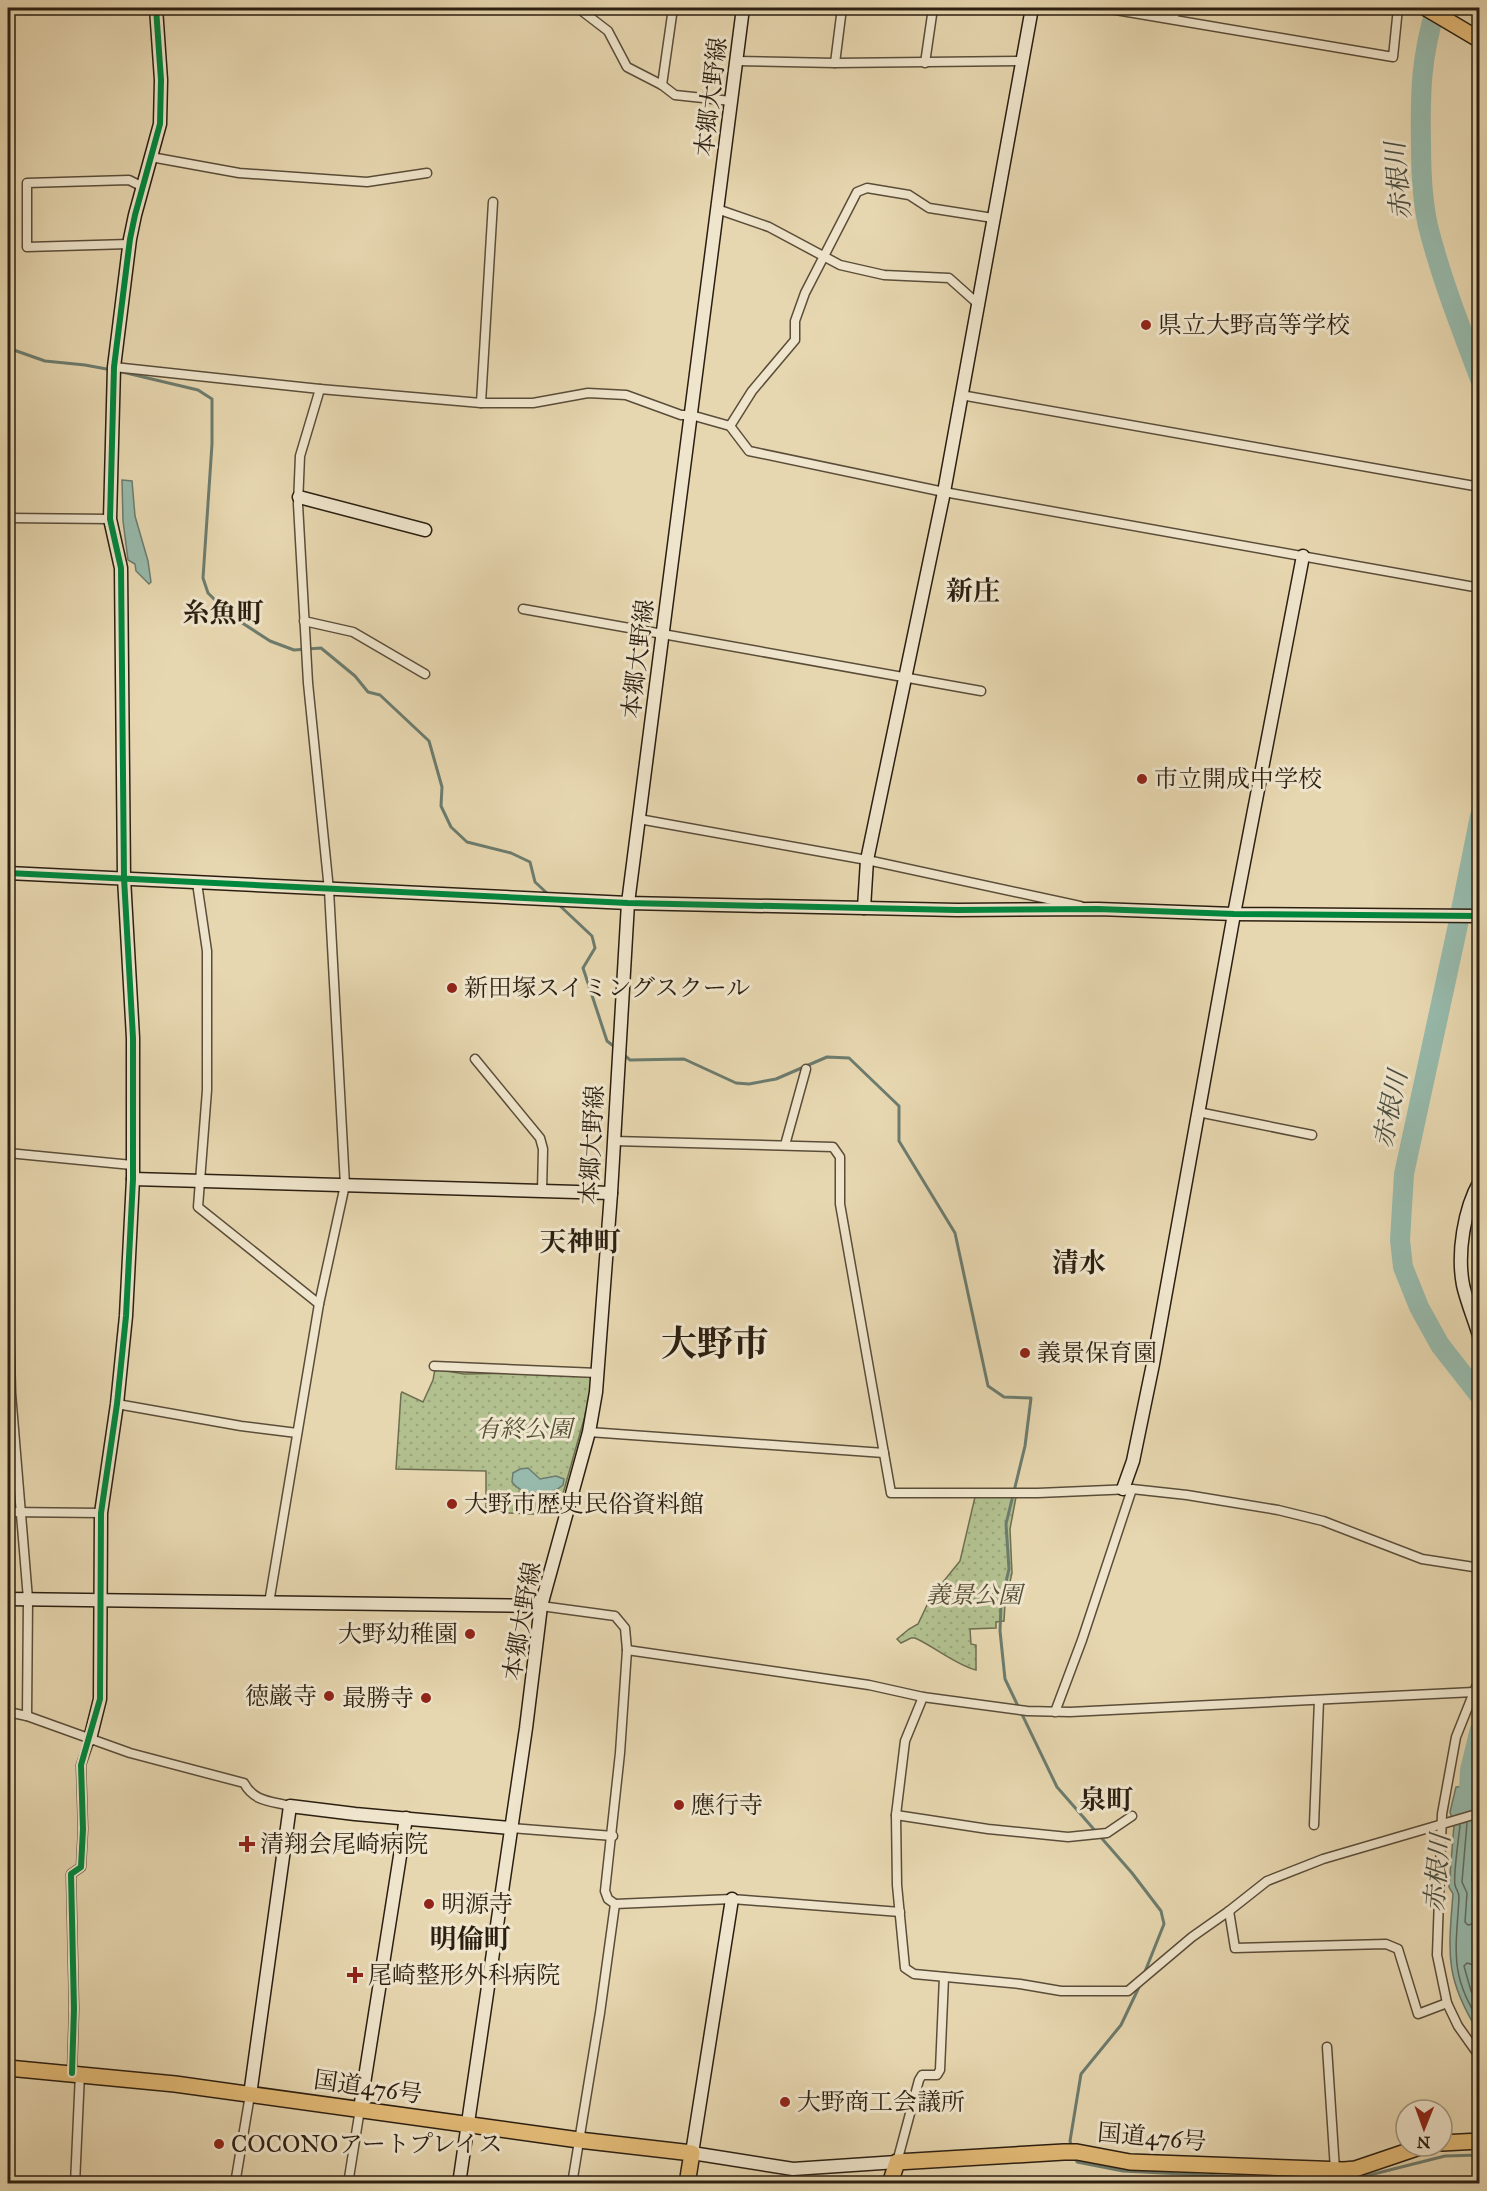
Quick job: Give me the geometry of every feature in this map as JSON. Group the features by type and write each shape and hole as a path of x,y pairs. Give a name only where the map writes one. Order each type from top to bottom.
{"highway":[{"path":"1426,8 1479,40"},
{"name":"国道476号","path":"8,2068 76,2073 692,2153"},
{"path":"1454,2142 1479,2141"},
{"name":"国道476号","path":"897,2162 1077,2152 1130,2162 1335,2170 1355,2169 1394,2156"},
{"path":"687,2184 692,2153"},
{"path":"890,2184 897,2162"}],"street":[{"path":"75,2184 76,2073 71,1874 81,1867 83,1829 81,1765 100,1699 101,1513 117,1404 126,1316 133,1179 133,1038 123,878 121,568 111,519 114,367 129,244 160,124 161,80 156,8"},
{"path":"578,8 608,32 627,67 675,94 731,102"},
{"path":"662,85 673,8"},
{"name":"本郷大野線","path":"459,2184 541,1606 589,1432 598,1373 628,903 743,8"},
{"path":"836,63 842,8"},
{"path":"925,63 933,8"},
{"path":"864,908 867,860 944,492 1032,8"},
{"path":"1104,8 1393,57 1398,8"},
{"path":"1172,19 1178,8"},
{"path":"736,61 836,63 1022,61"},
{"path":"151,157 239,173 367,182 427,173"},
{"path":"129,244 27,247 27,183 129,180 143,186"},
{"path":"730,426 752,392 795,340 795,321 805,293 858,192 867,188 909,195 929,208 993,218"},
{"path":"481,403 493,202"},
{"path":"717,208 769,227 840,265 884,275 949,278 977,303"},
{"path":"114,367 481,403 533,403 588,393 626,395 681,415 691,414 730,426 749,450 944,492 1479,588"},
{"path":"269,1603 320,1304 345,1185 329,890 304,621 298,497 300,456 320,389"},
{"path":"961,395 1479,488"},
{"path":"298,497 425,530"},
{"path":"8,518 111,519"},
{"path":"1055,1712 1082,1640 1127,1489 1303,556"},
{"path":"523,609 981,691"},
{"path":"304,621 353,632 425,674"},
{"path":"639,819 867,860 1098,909"},
{"path":"8,873 628,903 1479,916"},
{"path":"197,883 207,951 207,1090 198,1207 320,1304"},
{"path":"475,1059 540,1138 543,1149 542,1191"},
{"path":"785,1145 806,1069"},
{"path":"1198,1112 1312,1135"},
{"path":"614,1141 833,1147 840,1157 840,1204 891,1493 1029,1493 1127,1489 1186,1494 1278,1510 1323,1521 1422,1559 1479,1568"},
{"path":"8,1153 132,1165"},
{"path":"133,1179 611,1193"},
{"path":"1479,1181 1472,1195 1463,1229 1462,1254 1463,1284 1479,1339"},
{"path":"8,1275 11,1394 28,1599 27,1716"},
{"path":"434,1366 598,1373"},
{"path":"117,1404 241,1426 297,1433"},
{"path":"589,1432 884,1453"},
{"path":"8,1512 101,1513"},
{"path":"8,1599 541,1606 615,1616 626,1628 627,1650 612,1836 605,1891 608,1899 615,1904 732,1899 900,1912"},
{"path":"627,1650 869,1685 923,1697 1055,1712 1474,1692"},
{"path":"1479,1677 1456,1737 1444,1823 1437,1955 1447,2002 1458,2026 1479,2056"},
{"path":"923,1697 904,1749 897,1815 897,1885 905,1968 914,1974 1020,1984 1060,1991 1128,1991 1192,1937 1267,1881 1323,1859 1479,1813"},
{"path":"1314,1825 1319,1700"},
{"path":"8,1713 27,1716 130,1753 244,1783 250,1794 255,1797 290,1806 355,1814 612,1836"},
{"path":"235,2184 250,2095 290,1806"},
{"path":"897,1815 1068,1837 1107,1833 1132,1816"},
{"path":"348,2184 406,1818"},
{"path":"732,1899 692,2153 793,2169 897,2162 919,2080 922,2075 937,2075 940,2070 944,1977"},
{"path":"572,2184 615,1904"},
{"path":"1229,1911 1235,1948 1386,1944 1398,1949 1418,2014 1447,2002"},
{"path":"1327,2047 1335,2170"}],"green space":[{"name":"有終公園","path":"435,1369 464,1374 523,1373 590,1376 592,1379 588,1405 557,1515 486,1512 486,1471 396,1469 401,1394 402,1392 423,1402 433,1380"},
{"name":"義景公園","path":"975,1497 1016,1497 1010,1529 1012,1573 1005,1604 1004,1621 996,1622 996,1628 970,1629 971,1644 976,1645 976,1670 915,1638 901,1643 897,1639 918,1624 931,1597 960,1561"}],"water":[{"path":"122,480 132,481 135,516 148,561 151,582 149,584 136,571 135,564 128,560 123,521"},
{"path":"528,1468 540,1479 556,1476 564,1479 563,1485 551,1492 536,1494 522,1490 512,1482 513,1473"},
{"path":"1479,1786 1481,1870 1475,1949 1480,1977 1479,2033 1460,1997 1451,1966 1450,1934 1453,1894 1449,1887 1454,1825 1450,1812 1456,1787"}],"waterway":[{"name":"赤根川","path":"1436,8 1427,42 1421,92 1423,195 1428,226 1439,265 1480,379"},
{"path":"8,348 45,361 112,370"},
{"path":"118,371 198,390 212,399 212,444 203,578 208,593 230,615 270,641 294,650 321,648 355,676 368,692 380,695 429,741 442,787 441,806 451,827 467,842 511,853 530,862 535,882 549,895"},
{"name":"赤根川","path":"1480,816 1404,1174 1400,1240 1403,1267 1419,1307 1440,1345 1480,1396"},
{"path":"558,904 592,936 595,948 583,968 607,1041 616,1048"},
{"path":"623,1054 630,1060 684,1059 736,1083 749,1084 776,1079 827,1057 849,1058 899,1106 899,1141 955,1233 988,1386 1004,1397 1031,1398 1025,1446 1006,1524 1009,1569 1001,1603 1000,1631 1005,1679 1057,1787 1132,1873 1161,1911 1164,1924 1144,1974"},
{"name":"赤根川","path":"1468,1811 1470,1770 1480,1729"},
{"path":"1072,2148 1070,2141 1081,2074 1121,2025 1140,1985"},
{"path":"1075,2157 1077,2162 1123,2171 1342,2182 1445,2156 1480,2155"}],"cycle path":[{"path":"72,2073 74,2009 71,1874 81,1867 83,1829 81,1765 100,1699 101,1513 117,1404 126,1316 133,1179 133,1038 124,878 121,568 110,519 114,367 130,239 160,124 161,80 156,8"},
{"path":"8,873 628,903 957,910 1098,909 1234,914 1480,916"}],"place":[{"name":"県立大野高等学校","path":"1146,325"},
{"name":"市立開成中学校","path":"1142,779"},
{"name":"新田塚スイミングスクール","path":"452,988"},
{"name":"義景保育園","path":"1025,1353"},
{"name":"大野市歴史民俗資料館","path":"452,1504"},
{"name":"大野幼稚園","path":"470,1634"},
{"name":"徳巌寺","path":"329,1696"},
{"name":"最勝寺","path":"426,1698"},
{"name":"應行寺","path":"679,1805"},
{"name":"清翔会尾崎病院","path":"247,1844"},
{"name":"明源寺","path":"429,1904"},
{"name":"尾崎整形外科病院","path":"355,1975"},
{"name":"大野商工会議所","path":"785,2102"},
{"name":"COCONOアートプレイス","path":"219,2144"}],"district":[{"name":"新庄","path":"973,590"},
{"name":"糸魚町","path":"223,612"},
{"name":"天神町","path":"580,1241"},
{"name":"清水","path":"1079,1262"},
{"name":"大野市","path":"715,1344"},
{"name":"泉町","path":"1106,1799"},
{"name":"明倫町","path":"470,1938"}]}
